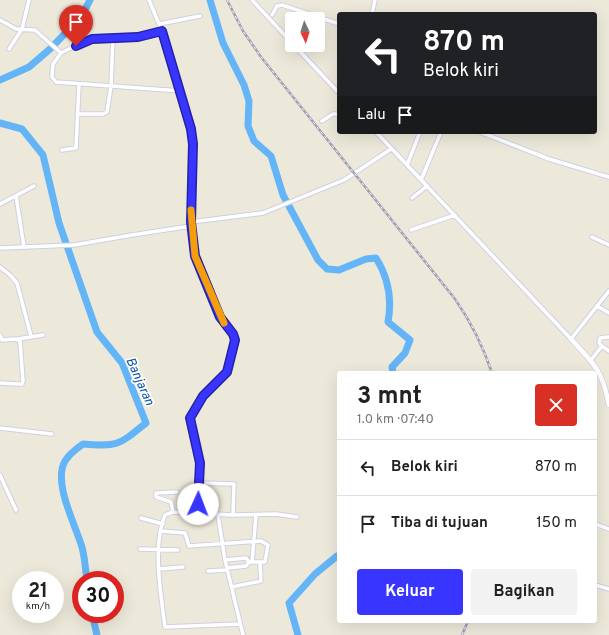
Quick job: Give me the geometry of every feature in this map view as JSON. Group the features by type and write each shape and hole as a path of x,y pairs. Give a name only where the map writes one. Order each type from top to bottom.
{"street":[{"path":"9,49 22,29 28,0"},
{"path":"150,0 162,31 191,129 193,144 191,224 194,251 202,276 220,317 233,334 235,340 227,372 203,396 190,418 200,463 198,514"},
{"path":"252,0 285,35"},
{"path":"372,12 375,0"},
{"path":"272,15 277,6 282,5 337,23"},
{"path":"159,24 200,16"},
{"path":"0,20 16,29 33,29 60,52"},
{"path":"162,31 138,37 89,39 60,52 53,64 52,79 56,82 181,91"},
{"path":"77,114 107,113 111,86 112,38"},
{"path":"301,52 337,91"},
{"path":"62,150 76,148 79,84"},
{"path":"322,121 333,114 337,114"},
{"path":"378,134 591,360 607,386 609,405"},
{"path":"407,165 419,134"},
{"path":"421,180 440,134"},
{"path":"485,134 549,159 609,177"},
{"path":"0,248 57,247 74,245 191,224 260,214 344,180 391,149"},
{"path":"0,204 34,186"},
{"path":"412,198 427,186"},
{"path":"16,196 24,247"},
{"path":"411,230 454,215"},
{"path":"592,237 609,245"},
{"path":"0,267 17,283 31,336"},
{"path":"571,339 609,291"},
{"path":"597,306 609,313"},
{"path":"0,335 2,340 43,335"},
{"path":"609,337 600,338 600,343 602,346 609,351"},
{"path":"0,383 19,384 23,382 20,342 18,339"},
{"path":"591,360 602,346"},
{"path":"0,428 52,434"},
{"path":"0,475 16,510"},
{"path":"199,483 234,484 233,515"},
{"path":"187,492 198,491"},
{"path":"173,512 171,502 156,497 156,493 177,492"},
{"path":"205,497 206,514"},
{"path":"240,624 166,628 158,569 161,531 165,515 173,512 218,515 276,514 297,517"},
{"path":"218,515 225,560 243,635"},
{"path":"208,571 246,566 250,562 255,541 256,515"},
{"path":"141,518 162,524"},
{"path":"597,525 609,529"},
{"path":"161,531 186,533 189,546 255,541 261,541 268,545 266,562 250,562 246,558 225,560"},
{"path":"140,549 178,550"},
{"path":"232,587 260,582 260,563"},
{"path":"158,569 183,567"},
{"path":"597,586 609,589"}],"waterway":[{"name":"Banjaran","path":"0,80 29,67 50,49 81,17 90,0"},
{"path":"210,0 223,43 244,85 249,101 248,126 254,141 271,156 283,195 318,260 327,269 339,270 366,259 376,258 384,273 390,305 388,322 410,340 405,353 392,367 393,371"},
{"name":"Banjaran","path":"0,123 22,129 43,155 59,223 97,332 122,363 146,423 130,436 118,443 104,445 83,444 71,453 65,461 61,480 63,491 82,548 86,571"},
{"path":"298,635 289,603 315,574 337,556"},
{"name":"Banjaran","path":"94,623 97,635"}],"railway":[{"path":"227,0 243,31 261,57 455,299 476,334 491,371"},
{"path":"462,635 467,623"}],"slow traffic":[{"path":"191,210 191,226 195,256 202,276 224,323"}],"route":[{"path":"76,46 89,39 138,37 162,31 186,108 193,144 191,222 195,256 220,317 233,334 235,340 227,372 203,396 192,413 189,422 200,463 198,504"}]}
